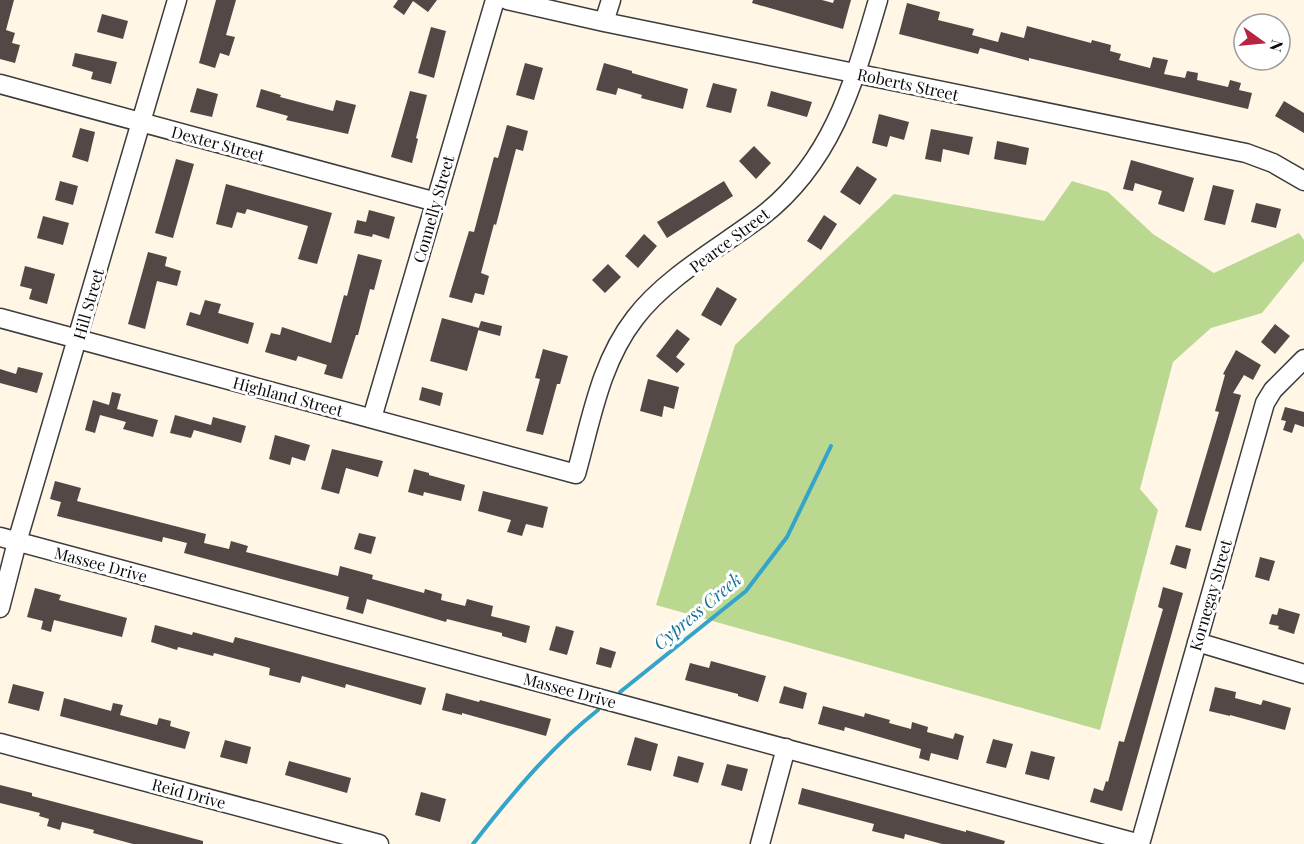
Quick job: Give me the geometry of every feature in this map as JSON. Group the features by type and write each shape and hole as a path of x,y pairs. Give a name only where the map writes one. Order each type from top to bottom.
{"street":[{"name":"Hill Street","path":"0,608 9,540 77,340 177,0"},
{"name":"Connelly Street","path":"372,418 495,0"},
{"name":"Roberts Street","path":"507,0 604,22 1246,153 1273,163 1304,181"},
{"path":"604,22 611,0"},
{"name":"Pearce Street","path":"576,474 608,363 620,340 635,317 670,283 764,214 803,176 835,126 856,73 878,0"},
{"name":"Dexter Street","path":"0,84 436,202"},
{"name":"Highland Street","path":"0,318 576,474"},
{"name":"Kornegay Street","path":"1140,844 1265,403 1273,390 1304,359"},
{"name":"Massee Drive","path":"9,540 1140,844"},
{"path":"1197,642 1304,674"},
{"name":"Reid Drive","path":"0,743 379,844"},
{"path":"760,844 786,748"}],"green space":[{"path":"1072,181 1108,192 1153,234 1214,273 1299,233 1304,240 1304,261 1262,313 1211,328 1173,362 1140,489 1158,510 1100,730 656,605 735,345 894,194 1044,221"}],"building":[{"path":"0,0 14,0 6,30 15,33 12,43 20,45 15,63 0,59"},
{"path":"216,0 236,0 226,35 235,37 229,56 220,53 215,68 199,63"},
{"path":"398,0 437,0 428,12 413,1 404,15 393,7"},
{"path":"753,0 822,0 833,3 834,0 851,0 843,29 752,3"},
{"path":"907,3 940,12 938,20 974,29 972,35 998,42 1001,32 1024,38 1027,26 1091,43 1092,40 1111,45 1110,51 1121,54 1119,60 1150,68 1153,57 1168,60 1164,74 1185,78 1187,71 1198,73 1197,80 1228,87 1230,80 1241,83 1239,90 1252,93 1248,109 1029,58 1029,61 980,48 978,54 899,34"},
{"path":"102,14 128,21 123,39 97,32"},
{"path":"431,27 446,31 434,78 418,73"},
{"path":"75,53 117,62 111,84 91,79 93,72 72,66"},
{"path":"525,63 543,68 534,100 516,95"},
{"path":"604,63 688,89 683,109 641,98 642,95 618,88 616,95 596,90"},
{"path":"713,83 737,89 731,113 706,107"},
{"path":"197,88 218,94 212,117 190,112"},
{"path":"261,89 281,95 280,97 333,111 336,100 356,105 348,134 286,120 288,116 256,107"},
{"path":"410,91 427,95 412,163 391,157"},
{"path":"771,91 812,102 807,117 767,106"},
{"path":"1284,101 1304,113 1304,133 1275,116"},
{"path":"879,114 909,122 904,140 890,136 887,147 872,143"},
{"path":"507,125 528,131 523,151 516,149 496,225 494,224 481,273 489,276 484,295 475,293 472,303 449,297 469,231 474,232 494,157 498,158"},
{"path":"80,128 95,132 88,162 72,157"},
{"path":"931,129 973,137 969,155 943,149 941,162 925,159"},
{"path":"997,141 1029,148 1026,165 994,159"},
{"path":"754,146 771,163 756,179 739,161"},
{"path":"176,159 194,164 173,238 155,233"},
{"path":"1131,160 1194,178 1184,212 1158,204 1162,191 1135,183 1133,191 1123,189"},
{"path":"857,166 877,179 860,205 840,192"},
{"path":"60,181 78,186 73,205 55,200"},
{"path":"724,181 733,196 667,238 657,222"},
{"path":"226,184 332,213 317,264 298,259 308,226 247,209 245,214 237,212 232,228 216,224"},
{"path":"1213,185 1234,190 1225,225 1204,220"},
{"path":"1256,203 1281,209 1276,228 1251,222"},
{"path":"369,210 395,217 389,239 373,234 372,237 354,233 357,220 366,222"},
{"path":"824,215 837,224 821,250 807,241"},
{"path":"43,216 69,223 63,245 37,238"},
{"path":"644,234 657,246 638,268 625,256"},
{"path":"148,252 167,257 165,266 181,271 177,286 157,281 145,329 128,324"},
{"path":"358,254 382,260 374,290 370,289 358,335 356,335 342,379 324,374 327,365 298,356 296,361 265,352 271,333 280,335 282,327 331,343"},
{"path":"608,264 621,277 605,293 592,280"},
{"path":"25,266 55,274 47,304 29,299 32,289 20,286"},
{"path":"717,287 737,299 721,326 701,315"},
{"path":"205,300 221,304 218,313 254,323 248,344 186,325 190,312 200,315"},
{"path":"442,318 479,328 467,371 430,361"},
{"path":"481,321 502,326 500,336 478,330"},
{"path":"1275,324 1290,336 1275,354 1261,342"},
{"path":"677,329 690,339 676,357 685,364 677,373 656,356"},
{"path":"543,349 568,356 560,384 557,384 543,435 526,431 540,379 535,378"},
{"path":"1236,350 1261,365 1253,380 1244,375 1233,393 1241,395 1201,531 1185,527 1219,412 1215,411 1225,375 1223,374"},
{"path":"18,367 43,373 37,393 0,383 0,369 16,374"},
{"path":"648,379 679,387 674,409 664,406 662,417 640,411"},
{"path":"422,387 443,393 440,406 419,400"},
{"path":"112,392 121,394 117,409 158,420 153,437 123,429 126,422 100,415 95,433 85,430 93,400 109,405"},
{"path":"1285,407 1304,412 1304,427 1295,424 1292,433 1283,430 1286,421 1281,420"},
{"path":"175,415 211,425 213,417 246,426 241,443 194,430 191,438 170,433"},
{"path":"275,435 310,445 305,461 292,457 290,465 269,459"},
{"path":"332,449 383,461 378,477 346,468 339,494 321,489"},
{"path":"414,469 465,485 461,501 424,492 423,496 408,492"},
{"path":"55,481 81,488 77,501 206,534 204,543 229,549 231,541 248,546 246,552 338,576 340,566 373,575 372,579 424,593 425,589 442,594 441,600 465,606 467,599 493,606 491,616 530,626 526,643 502,636 502,633 447,619 446,622 367,599 363,614 346,609 349,597 184,553 187,543 163,537 162,542 57,516 61,502 50,499"},
{"path":"483,491 548,507 543,528 526,524 522,536 507,532 511,520 478,511"},
{"path":"359,533 376,537 371,554 354,549"},
{"path":"1176,545 1191,549 1186,569 1170,564"},
{"path":"1260,557 1275,561 1269,581 1255,577"},
{"path":"1163,587 1183,593 1122,811 1090,802 1094,788 1103,791 1106,781 1108,782 1119,741 1124,742 1163,609 1158,607"},
{"path":"35,588 61,595 59,600 127,618 122,637 54,620 51,632 41,629 43,621 27,617"},
{"path":"1279,608 1300,614 1294,634 1278,629 1279,626 1269,624 1272,614 1277,615"},
{"path":"155,625 233,643 235,637 426,688 421,705 346,684 345,688 302,676 300,683 269,675 270,668 214,653 213,656 178,647 177,650 151,642"},
{"path":"556,626 574,631 567,655 549,650"},
{"path":"600,647 616,652 611,668 596,664"},
{"path":"711,661 766,676 758,702 738,696 738,694 685,680 690,663 709,668"},
{"path":"13,684 44,692 39,711 8,703"},
{"path":"784,686 807,693 803,709 779,703"},
{"path":"1215,687 1236,692 1235,698 1261,705 1263,700 1291,708 1285,730 1209,711"},
{"path":"446,693 551,719 546,736 462,713 462,715 442,710"},
{"path":"64,698 111,711 113,703 123,705 120,715 157,725 159,718 171,721 170,726 190,732 185,749 60,716"},
{"path":"823,706 864,717 865,713 911,729 912,722 928,727 927,732 953,739 955,733 964,736 958,760 931,753 929,761 919,758 921,749 845,727 844,731 818,724"},
{"path":"635,737 658,744 651,771 627,765"},
{"path":"993,739 1013,744 1006,768 986,763"},
{"path":"225,740 251,747 247,764 220,757"},
{"path":"1031,751 1055,757 1049,780 1025,774"},
{"path":"678,756 704,763 698,783 673,776"},
{"path":"289,761 351,778 347,793 285,775"},
{"path":"727,764 748,769 742,791 721,785"},
{"path":"0,785 32,793 32,796 203,841 203,844 133,844 93,833 94,830 62,822 60,830 47,826 49,819 39,816 40,813 0,803"},
{"path":"802,788 1005,841 1004,844 942,844 905,834 904,839 872,831 874,824 798,804"},
{"path":"421,792 446,799 440,822 415,815"}],"waterway":[{"name":"Cypress Creek","path":"620,692 746,591 787,537 831,446"},
{"name":"Cypress Creek","path":"473,844 532,773 598,710"}]}
